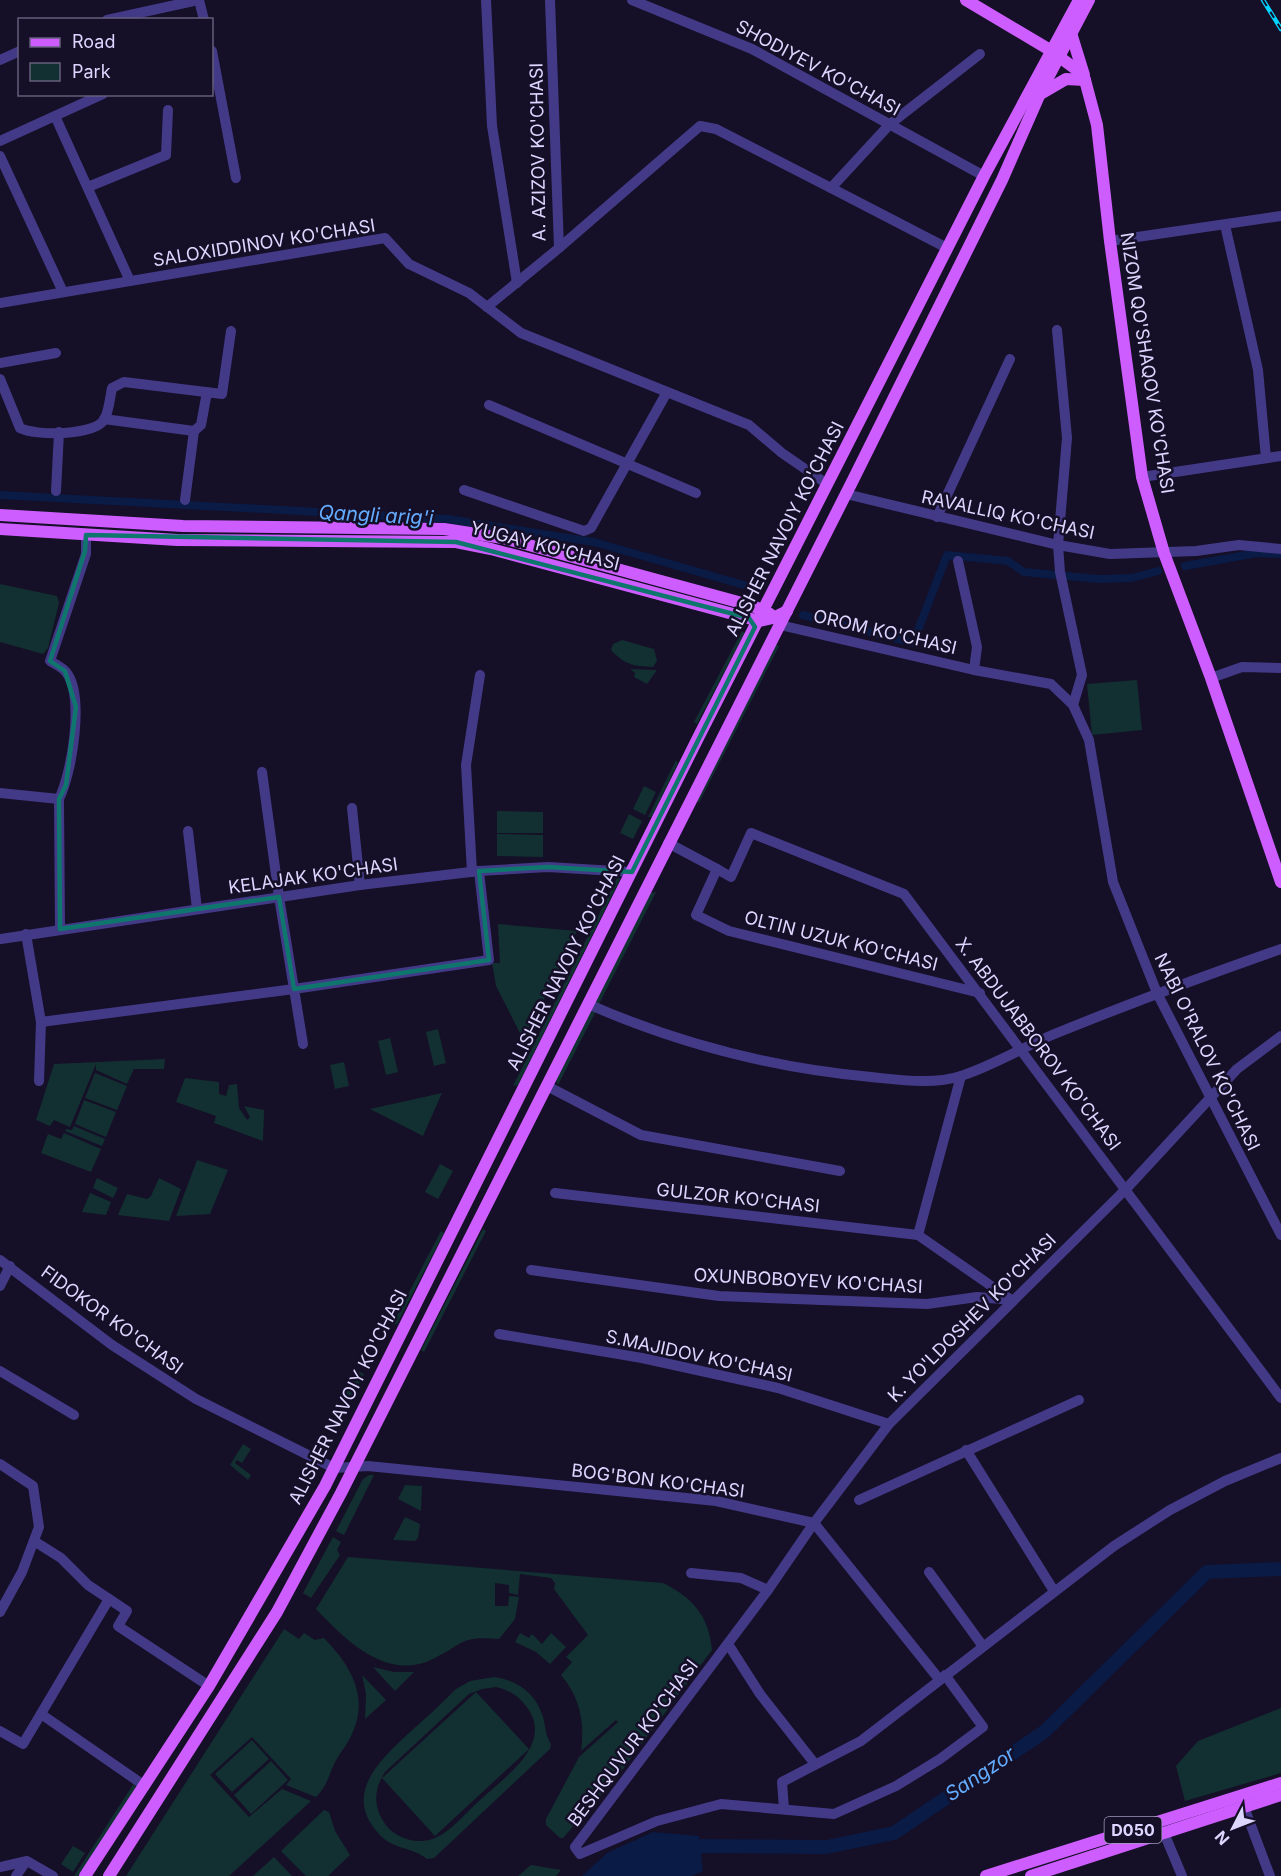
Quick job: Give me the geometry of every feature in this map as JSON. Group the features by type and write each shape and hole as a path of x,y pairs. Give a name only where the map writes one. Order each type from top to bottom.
{"main road":[{"path":"966,0 1054,53 1077,70 1085,80"},
{"path":"1054,53 1079,0"},
{"path":"1054,53 1071,33 1089,0"},
{"name":"NIZOM QO'SHAQOV KO'CHASI","path":"1071,33 1097,125 1110,241 1142,477 1164,553 1211,678 1281,882"},
{"name":"ALISHER NAVOIY KO'CHASI","path":"85,1876 145,1786 260,1602 334,1468 632,872 769,619 846,494 1002,180 1040,94 1054,53"},
{"name":"ALISHER NAVOIY KO'CHASI","path":"109,1876 277,1612 353,1468 772,640 769,619 827,484 984,176 1054,53"},
{"path":"1040,94 1066,79 1085,80"},
{"path":"876,388 895,396"},
{"name":"YUGAY KO'CHASI","path":"0,515 183,526 444,529 513,541 769,619"},
{"name":"YUGAY KO'CHASI","path":"0,529 177,540 456,542 769,619"},
{"path":"505,1125 522,1134"},
{"name":"D050","path":"986,1876 1281,1783"},
{"name":"D050","path":"1031,1876 1281,1795"}],"street":[{"path":"115,18 195,0 203,18"},
{"path":"486,0 492,126 517,283"},
{"name":"A. AZIZOV KO'CHASI","path":"487,307 559,248 550,0"},
{"name":"SHODIYEV KO'CHASI","path":"632,0 752,49 984,176"},
{"path":"0,60 18,52"},
{"path":"831,188 890,124 980,54"},
{"path":"213,56 236,178"},
{"path":"0,141 99,96"},
{"path":"88,187 166,155 168,110"},
{"path":"55,116 130,281"},
{"path":"559,248 700,126 716,129 947,248"},
{"path":"0,156 63,292"},
{"path":"1110,241 1281,216"},
{"path":"1225,225 1258,370 1266,458"},
{"name":"SALOXIDDINOV KO'CHASI","path":"0,303 386,238 409,264 469,293 521,333 749,425 782,453 827,484"},
{"path":"1057,330 1067,438 1058,544 1061,577 1082,675 1073,705"},
{"path":"0,379 20,428 30,433 91,430 104,419 112,388 124,382 222,394 231,331"},
{"path":"0,363 56,353"},
{"path":"938,517 1010,359"},
{"path":"185,500 194,431 201,425 207,392"},
{"path":"464,490 584,531 591,528 629,464 667,392"},
{"path":"489,405 696,493"},
{"path":"104,419 194,431"},
{"path":"56,491 59,432"},
{"path":"1142,477 1281,456"},
{"name":"RAVALLIQ KO'CHASI","path":"846,494 938,517 1110,554 1164,553 1239,545 1281,549"},
{"path":"60,929 59,799 66,785 76,707 73,689 65,671 50,661 86,554 86,535"},
{"name":"OROM KO'CHASI","path":"958,561 977,647 974,670"},
{"name":"OROM KO'CHASI","path":"769,619 974,670 1051,684 1073,705"},
{"path":"1211,678 1242,667 1281,668"},
{"path":"41,1022 294,989 489,960 476,871 466,765 480,675"},
{"name":"NABI O'RALOV KO'CHASI","path":"1073,705 1089,740 1113,882 1157,993 1208,1098 1281,1235"},
{"path":"262,772 279,897 303,1044"},
{"path":"0,793 59,799"},
{"path":"352,808 360,885"},
{"path":"188,831 197,909"},
{"name":"X. ABDUJABBOROV KO'CHASI","path":"717,869 731,877 751,833 903,894 980,993 1281,1398"},
{"path":"668,843 717,869"},
{"name":"KELAJAK KO'CHASI","path":"1,939 360,885 476,871 548,867 632,872"},
{"name":"OLTIN UZUK KO'CHASI","path":"717,869 696,915 729,931 980,993"},
{"path":"26,934 41,1022 39,1081"},
{"path":"588,1004 667,1035 740,1057 815,1072 921,1082 961,1077 1020,1048 1157,993 1281,949"},
{"name":"K. YO'LDOSHEV KO'CHASI","path":"724,1649 814,1523 889,1424 1126,1189 1237,1069 1281,1036"},
{"path":"918,1235 961,1077"},
{"path":"547,1086 641,1134 840,1171"},
{"name":"GULZOR KO'CHASI","path":"555,1193 918,1235 1013,1300"},
{"path":"0,1286 5,1263"},
{"name":"FIDOKOR KO'CHASI","path":"5,1263 112,1345 168,1382 196,1399 334,1468"},
{"name":"OXUNBOBOYEV KO'CHASI","path":"531,1270 719,1296 927,1304 977,1297 1013,1300"},
{"name":"S.MAJIDOV KO'CHASI","path":"499,1334 642,1358 778,1388 889,1424"},
{"path":"0,1371 74,1415"},
{"path":"859,1500 1079,1400"},
{"path":"966,1450 1054,1591"},
{"path":"784,1809 782,1782 861,1741 982,1645 1113,1546 1170,1510 1225,1481 1281,1458"},
{"path":"0,1464 33,1486 39,1527 22,1572 0,1612"},
{"name":"BOG'BON KO'CHASI","path":"334,1468 368,1466 716,1501 814,1523"},
{"path":"814,1523 942,1677"},
{"path":"34,1541 61,1558 88,1585 127,1611 118,1626 208,1686"},
{"path":"929,1572 982,1645"},
{"path":"691,1573 741,1578 768,1590"},
{"path":"0,1731 23,1744 109,1599"},
{"path":"724,1649 815,1764"},
{"name":"BESHQUVUR KO'CHASI","path":"724,1649 574,1847 580,1854 657,1821 721,1804 834,1814 896,1786 940,1759 983,1727 942,1677"},
{"path":"41,1714 145,1786"},
{"path":"1244,1807 1270,1876"},
{"path":"1164,1833 1182,1876"},
{"path":"0,1867 27,1861 53,1876"},
{"path":"16,1876 25,1863"}],"highlighted area":[{"path":"86,535 456,542 749,618 755,627 632,872 548,867 479,871 489,960 294,989 279,897 60,929 59,799 66,785 76,707 65,671 50,661 85,551"}],"green space":[{"path":"0,584 57,596 59,603 48,648 43,654 0,642"},
{"path":"742,631 745,633 697,724 694,722"},
{"path":"622,640 654,649 657,661 653,667 630,664 616,655 611,650 613,644"},
{"path":"775,644 779,646 699,803 697,801"},
{"path":"630,669 657,670 647,684 634,677 635,673"},
{"path":"1137,680 1142,730 1092,735 1087,684"},
{"path":"676,760 678,763 652,817 648,817"},
{"path":"644,786 656,792 645,815 633,809"},
{"path":"497,811 543,812 543,833 497,833"},
{"path":"629,814 642,821 633,839 620,833"},
{"path":"497,834 543,835 543,857 497,856"},
{"path":"618,876 620,879 518,1085 513,1086"},
{"path":"656,892 598,1006 594,1004 650,893"},
{"path":"498,924 577,931 524,1041 496,986 492,963 500,963"},
{"path":"592,1009 596,1011 558,1085 556,1080"},
{"path":"438,1029 446,1063 434,1066 426,1032"},
{"path":"390,1038 398,1072 386,1075 378,1041"},
{"path":"165,1059 164,1069 134,1069 127,1084 96,1070 96,1064 70,1127 54,1120 50,1126 36,1120 54,1064"},
{"path":"344,1062 349,1086 335,1089 330,1065"},
{"path":"95,1073 127,1086 117,1110 85,1098"},
{"path":"185,1078 219,1082 219,1094 226,1096 229,1085 237,1084 239,1108 247,1120 250,1117 244,1106 264,1110 263,1141 214,1123 216,1116 176,1102"},
{"path":"442,1093 423,1136 370,1109"},
{"path":"84,1100 116,1112 106,1137 75,1124"},
{"path":"74,1126 105,1139 102,1146 65,1131 66,1129 72,1130"},
{"path":"64,1133 101,1149 91,1172 41,1153 48,1134 61,1139"},
{"path":"197,1160 228,1170 210,1214 176,1216"},
{"path":"440,1164 453,1171 438,1199 425,1192"},
{"path":"97,1178 118,1188 113,1198 93,1188"},
{"path":"159,1178 181,1189 169,1221 118,1215 127,1194 147,1199 151,1196"},
{"path":"90,1193 111,1202 106,1215 82,1212"},
{"path":"483,1229 486,1231 424,1352 421,1350"},
{"path":"441,1231 444,1233 397,1324 392,1325"},
{"path":"358,1371 364,1374 348,1405 342,1402 346,1395 344,1394"},
{"path":"243,1444 251,1449 242,1463 237,1460 235,1463 251,1475 248,1480 230,1465"},
{"path":"374,1475 344,1535 336,1531 363,1479"},
{"path":"405,1485 422,1486 421,1511 398,1499"},
{"path":"405,1517 420,1524 418,1538 415,1541 393,1540"},
{"path":"333,1537 341,1542 337,1550 340,1555 311,1598 303,1593"},
{"path":"348,1557 663,1583 683,1595 698,1609 707,1627 712,1650 617,1777 563,1838 560,1838 546,1825 546,1819 579,1757 618,1722 616,1720 581,1751 580,1711 573,1692 561,1675 572,1662 566,1657 588,1635 554,1589 555,1583 551,1578 520,1574 518,1595 509,1593 509,1585 495,1583 495,1606 508,1606 509,1596 519,1597 515,1619 499,1639 470,1640 435,1658 417,1664 400,1665 384,1662 354,1645 316,1609"},
{"path":"284,1629 299,1639 304,1633 315,1640 324,1638 350,1671 355,1684 359,1709 356,1723 324,1787 316,1797 286,1785 291,1779 252,1737 210,1775 249,1817 282,1789 311,1801 229,1876 126,1876"},
{"path":"520,1633 529,1638 532,1634 542,1644 551,1633 566,1647 550,1664 536,1652 515,1642"},
{"path":"373,1667 394,1672 414,1672 395,1691"},
{"path":"362,1675 386,1700 365,1719 366,1694"},
{"path":"494,1677 510,1681 524,1689 536,1701 540,1709 551,1744 550,1749 434,1858 427,1859 416,1852 390,1843 379,1834 368,1819 364,1805 365,1792 369,1779 377,1766 398,1743 456,1689 470,1681","holes":["501,1688 520,1699 534,1720 535,1734 531,1747 523,1759 443,1834 422,1841 409,1840 396,1834 386,1825 377,1807 377,1790 385,1772 469,1694 482,1689"]},
{"path":"476,1692 529,1749 435,1836 382,1778"},
{"path":"1281,1708 1281,1773 1185,1801 1176,1766 1198,1741"},
{"path":"252,1740 269,1759 232,1792 215,1774"},
{"path":"271,1761 288,1780 251,1814 234,1795"},
{"path":"134,1783 136,1788 79,1876 74,1876"},
{"path":"324,1810 329,1812 335,1831 350,1855 328,1876 306,1876 281,1851"},
{"path":"73,1846 85,1853 73,1872 61,1864"},
{"path":"274,1857 292,1876 253,1876"},
{"path":"531,1865 561,1870 556,1876 518,1876"}],"water":[{"path":"653,1832 699,1836 703,1871 692,1876 582,1876 607,1853"}],"waterway":[{"name":"Qangli arig'i","path":"0,495 448,519 594,542 744,585"},
{"name":"Qangli arig'i","path":"1185,566 1257,553 1281,554"},
{"name":"Qangli arig'i","path":"803,615 913,643 947,555 1008,561 1024,572 1098,579 1132,578 1158,571"},
{"name":"Sangzor","path":"683,1850 691,1846 827,1847 894,1833 1044,1732 1207,1572 1281,1569"}],"railway":[{"path":"1263,0 1281,29"}]}
